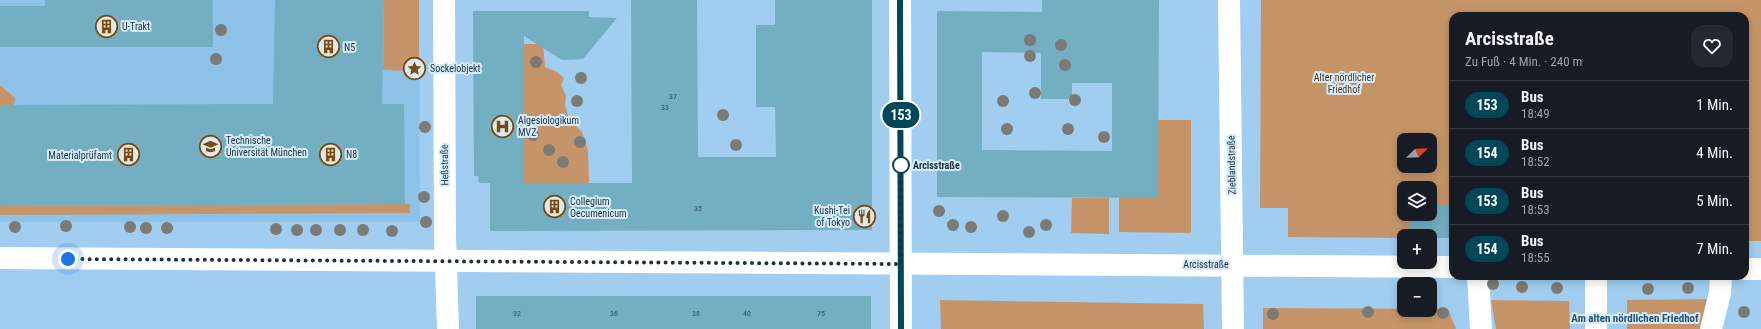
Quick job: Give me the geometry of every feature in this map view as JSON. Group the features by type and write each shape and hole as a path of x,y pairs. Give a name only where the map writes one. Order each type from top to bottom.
{"main road":[{"name":"Heßstraße","path":"444,0 448,329"},
{"path":"900,0 901,329"},
{"name":"Zieblandstraße","path":"1229,0 1233,329"},
{"name":"Arcisstraße","path":"0,258 446,262 1449,266"},
{"path":"1749,269 1761,269"},
{"path":"1478,280 1481,329"},
{"path":"1596,280 1596,329"},
{"path":"1711,329 1720,293 1721,280"}],"shaded area":[{"name":"Technische Universität München","path":"0,0 419,0 420,222 0,222"}],"green space":[{"path":"384,0 419,0 419,71 383,70"},
{"name":"Alter nördlicher Friedhof","path":"1261,0 1761,0 1761,241 1749,241 1749,12 1449,12 1449,238 1437,238 1437,229 1397,229 1397,238 1288,237 1288,208 1260,208"},
{"path":"524,44 543,44 545,67 557,72 564,78 561,86 566,95 565,105 569,119 582,132 588,151 589,183 524,183"},
{"path":"0,85 15,98 14,105 0,105"},
{"path":"1158,120 1191,120 1191,233 1119,232 1119,198"},
{"path":"1072,198 1109,198 1109,234 1071,233"},
{"path":"410,204 410,213 0,215 0,206"},
{"path":"1709,299 1704,329 1627,329 1627,300"},
{"path":"940,300 1203,304 1204,329 941,329"},
{"path":"1491,300 1569,301 1570,329 1496,329"},
{"path":"1263,308 1397,309 1397,317 1437,317 1437,309 1448,309 1456,329 1263,329"}],"building":[{"name":"U-Trakt","path":"45,0 213,0 213,47 0,47 0,6 45,6"},
{"path":"275,0 384,0 382,104 404,104 405,204 0,206 0,105 273,104"},
{"path":"631,0 697,0 698,157 776,157 775,107 756,107 756,25 775,25 775,0 872,0 872,230 490,231 490,183 479,183 478,176 474,176 473,11 589,11 589,17 617,18 583,59 562,60 524,36 524,183 632,183"},
{"path":"1042,0 1159,0 1158,198 937,197 937,11 1042,12","holes":["982,52 1041,53 1041,99 1072,99 1072,83 1112,83 1112,151 982,150"]},
{"path":"1437,206 1449,206 1449,238 1437,237 1437,229 1409,229 1409,221 1437,221"},
{"path":"476,296 871,296 871,329 476,329"}],"bus line":[{"name":"153","path":"900,0 901,329"}],"place":[{"name":"U-Trakt","path":"106,26"},
{"name":"N5","path":"329,47"},
{"name":"Sockelobjekt","path":"415,68"},
{"name":"Algesiologikum MVZ","path":"503,126"},
{"name":"Technische Universität München","path":"210,146"},
{"name":"N8","path":"330,154"},
{"name":"Materialprüfamt","path":"128,155"},
{"name":"Arcisstraße","path":"901,165"},
{"name":"Collegium Oecumenicum","path":"555,207"},
{"name":"Kushi-Tei of Tokyo","path":"865,216"}],"district":[{"name":"Am alten nördlichen Friedhof","path":"1635,318"}],"route":[{"path":"68,259 901,264 901,165"}]}
